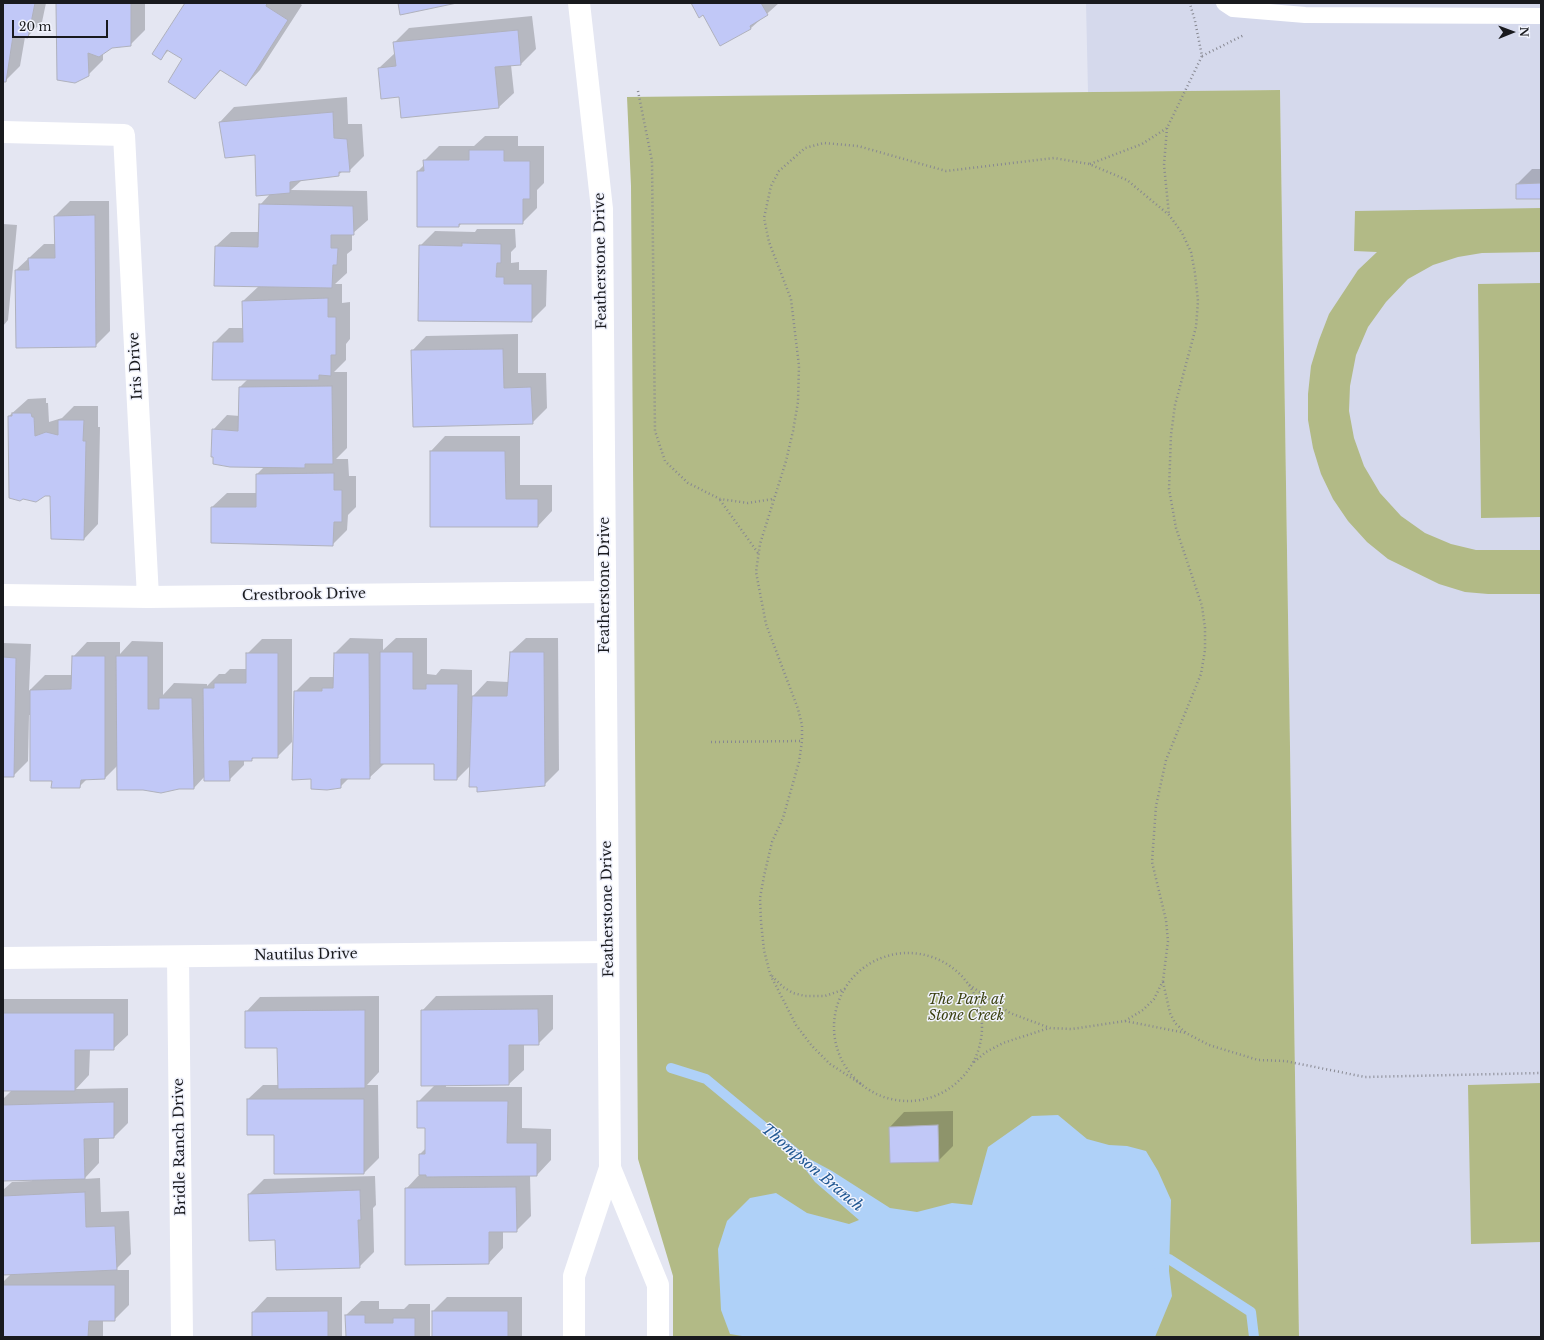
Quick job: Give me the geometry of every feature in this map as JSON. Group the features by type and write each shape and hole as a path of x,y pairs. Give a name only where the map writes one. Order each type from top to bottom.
{"street":[{"name":"Featherstone Drive","path":"574,1337 574,1276 610,1168 602,209 579,3"},
{"name":"Iris Drive","path":"3,132 124,136 148,597"},
{"name":"Crestbrook Drive","path":"3,595 148,597 605,592"},
{"name":"Nautilus Drive","path":"3,958 608,952"},
{"name":"Bridle Ranch Drive","path":"178,957 182,1337"},
{"name":"Featherstone Drive","path":"610,1168 658,1285 658,1337"}],"lane":[{"path":"1224,3 1233,9 1305,15 1541,16"}],"path":[{"path":"1169,215 1164,165 1167,128 1202,56 1190,4"},
{"path":"1202,56 1248,34"},
{"path":"638,92 652,161 655,431 665,461 688,482 720,500 748,504 773,499"},
{"path":"1089,164 1142,144 1167,128"},
{"path":"861,1084 849,1072 843,1061 835,1038 836,1013 845,990 852,979 872,963 889,956 908,953 920,954 943,962 957,972 968,984 976,998 981,1014 982,1030 980,1047 973,1062 965,1076 952,1087 938,1095 922,1100 906,1102 890,1099 875,1093 861,1084 830,1064 812,1046 796,1025 770,974 764,950 760,898 772,842 783,818 799,762 802,741 802,725 798,709 766,624 756,572 758,553 773,499 786,462 793,431 798,402 799,366 790,299 769,242 764,218 771,186 779,171 805,148 824,143 858,146 946,171 1054,158 1089,164 1126,180 1169,215 1182,232 1191,252 1198,302 1196,327 1175,405 1171,435 1169,489 1176,528 1202,606 1205,642 1201,674 1166,760 1156,806 1152,862 1166,920 1168,941 1163,981 1154,999 1143,1010 1125,1021"},
{"path":"720,500 758,553"},
{"path":"711,742 802,741"},
{"path":"770,974 783,987 793,993 805,996 825,996 845,990"},
{"path":"1163,981 1170,1013 1175,1023 1186,1033 1209,1045 1252,1058 1285,1061 1365,1077 1541,1074"},
{"path":"968,984 1010,1013 1050,1028 1072,1029 1125,1021 1186,1033"},
{"path":"973,1062 986,1052 1004,1043 1050,1028"}],"shaded area":[{"path":"1086,3 1541,3 1541,1337 1299,1337 1280,90 1088,92"}],"green space":[{"name":"The Park at Stone Creek","path":"1280,90 1299,1337 673,1337 673,1276 638,1159 631,186 627,97"},
{"path":"1541,208 1541,252 1482,253 1458,257 1433,265 1408,279 1386,302 1368,327 1356,355 1350,386 1349,411 1354,438 1364,466 1380,493 1401,516 1425,533 1451,544 1476,550 1541,550 1541,594 1488,594 1465,592 1439,584 1388,559 1367,542 1348,521 1333,499 1321,474 1313,448 1308,420 1308,394 1311,366 1329,314 1358,270 1377,252 1354,251 1355,211"},
{"path":"1541,283 1541,517 1481,518 1478,284"},
{"path":"1541,1083 1541,1242 1471,1244 1468,1085"}],"water":[{"path":"1058,1115 1087,1139 1109,1145 1127,1146 1146,1151 1158,1171 1171,1200 1169,1271 1172,1296 1155,1337 748,1337 730,1334 721,1310 718,1249 727,1221 750,1198 776,1193 807,1213 849,1224 859,1220 815,1182 789,1148 832,1171 890,1208 917,1212 952,1203 972,1205 988,1147 1032,1116"}],"building":[{"path":"3,3 35,3 28,38 13,36 6,82 3,82"},
{"path":"56,3 131,3 131,46 112,48 99,57 88,53 89,76 75,83 57,80"},
{"path":"185,3 267,3 266,6 288,20 246,86 220,70 195,99 168,82 182,59 167,50 161,60 152,54"},
{"path":"398,3 457,3 400,15"},
{"path":"691,3 761,3 768,15 750,26 751,29 720,46 703,15 699,18"},
{"path":"518,30 521,65 495,67 499,108 401,118 399,97 381,99 378,68 396,66 393,42"},
{"path":"333,112 334,138 347,139 350,172 339,172 339,176 290,182 290,193 256,196 255,155 225,158 219,122"},
{"path":"469,150 504,150 504,161 530,161 530,199 523,199 523,224 459,224 459,227 417,227 417,171 424,171 423,160 469,160"},
{"path":"1541,183 1541,199 1516,199 1516,184"},
{"path":"259,204 353,206 354,235 331,235 331,248 338,248 337,265 333,265 332,288 214,286 215,246 258,247"},
{"path":"95,215 96,347 16,348 15,270 29,270 28,258 55,258 54,216"},
{"path":"462,243 501,244 501,263 497,263 496,277 504,277 504,284 532,284 532,322 418,321 419,245 462,246"},
{"path":"328,298 328,317 336,317 336,355 331,355 331,376 319,375 319,380 212,380 213,342 243,342 242,301"},
{"path":"503,349 504,388 531,387 533,424 413,427 411,350"},
{"path":"332,386 333,464 305,464 305,468 230,467 213,464 213,457 211,457 212,429 238,431 239,387"},
{"path":"12,413 31,413 32,417 34,417 35,436 46,432 58,435 58,420 84,420 83,441 86,441 84,540 51,539 50,496 45,496 36,502 23,499 20,501 9,498 8,416 12,416"},
{"path":"430,451 505,451 506,499 538,499 538,527 430,527"},
{"path":"334,473 334,490 342,490 342,522 334,522 333,546 211,543 211,507 256,507 256,474"},
{"path":"380,652 413,652 413,689 426,689 426,684 458,684 457,780 434,780 434,764 380,764"},
{"path":"510,652 544,652 545,786 477,792 477,787 469,787 472,696 507,696"},
{"path":"246,653 278,653 278,758 252,758 252,761 229,761 230,781 204,781 203,688 214,688 214,683 246,683"},
{"path":"334,653 369,653 370,779 341,779 341,788 327,790 311,789 311,779 292,780 294,691 322,691 322,688 333,688"},
{"path":"72,656 105,656 105,779 81,780 80,788 51,788 52,781 30,781 30,690 71,689"},
{"path":"116,656 148,656 148,709 159,709 159,698 192,698 194,789 179,789 161,793 143,790 117,790"},
{"path":"3,657 16,658 14,777 3,777"},
{"path":"538,1009 539,1045 509,1045 509,1085 421,1086 421,1010"},
{"path":"365,1010 365,1088 278,1089 277,1048 245,1048 245,1011"},
{"path":"3,1013 114,1013 114,1050 75,1050 75,1091 3,1091"},
{"path":"247,1099 364,1099 364,1174 274,1174 274,1135 247,1135"},
{"path":"417,1101 508,1101 507,1143 537,1143 537,1176 426,1177 426,1175 419,1175 419,1154 425,1154 425,1128 417,1128"},
{"path":"114,1102 114,1138 84,1139 85,1179 3,1181 3,1105"},
{"path":"938,1125 939,1162 890,1163 889,1127"},
{"path":"516,1187 517,1232 489,1232 489,1264 405,1265 405,1188"},
{"path":"360,1190 361,1220 358,1220 360,1268 276,1270 275,1240 249,1241 248,1194"},
{"path":"85,1192 86,1227 115,1226 117,1270 3,1275 3,1196"},
{"path":"3,1285 115,1285 115,1321 89,1321 88,1337 3,1337"},
{"path":"328,1311 328,1337 252,1337 252,1312"},
{"path":"432,1311 508,1311 508,1337 432,1337"},
{"path":"345,1315 365,1315 365,1323 393,1323 393,1318 415,1318 415,1337 346,1337"}],"waterway":[{"name":"Thompson Branch","path":"671,1068 706,1079 799,1156"},
{"name":"Thompson Branch","path":"1157,1264 1169,1259 1251,1312 1254,1337"}]}
